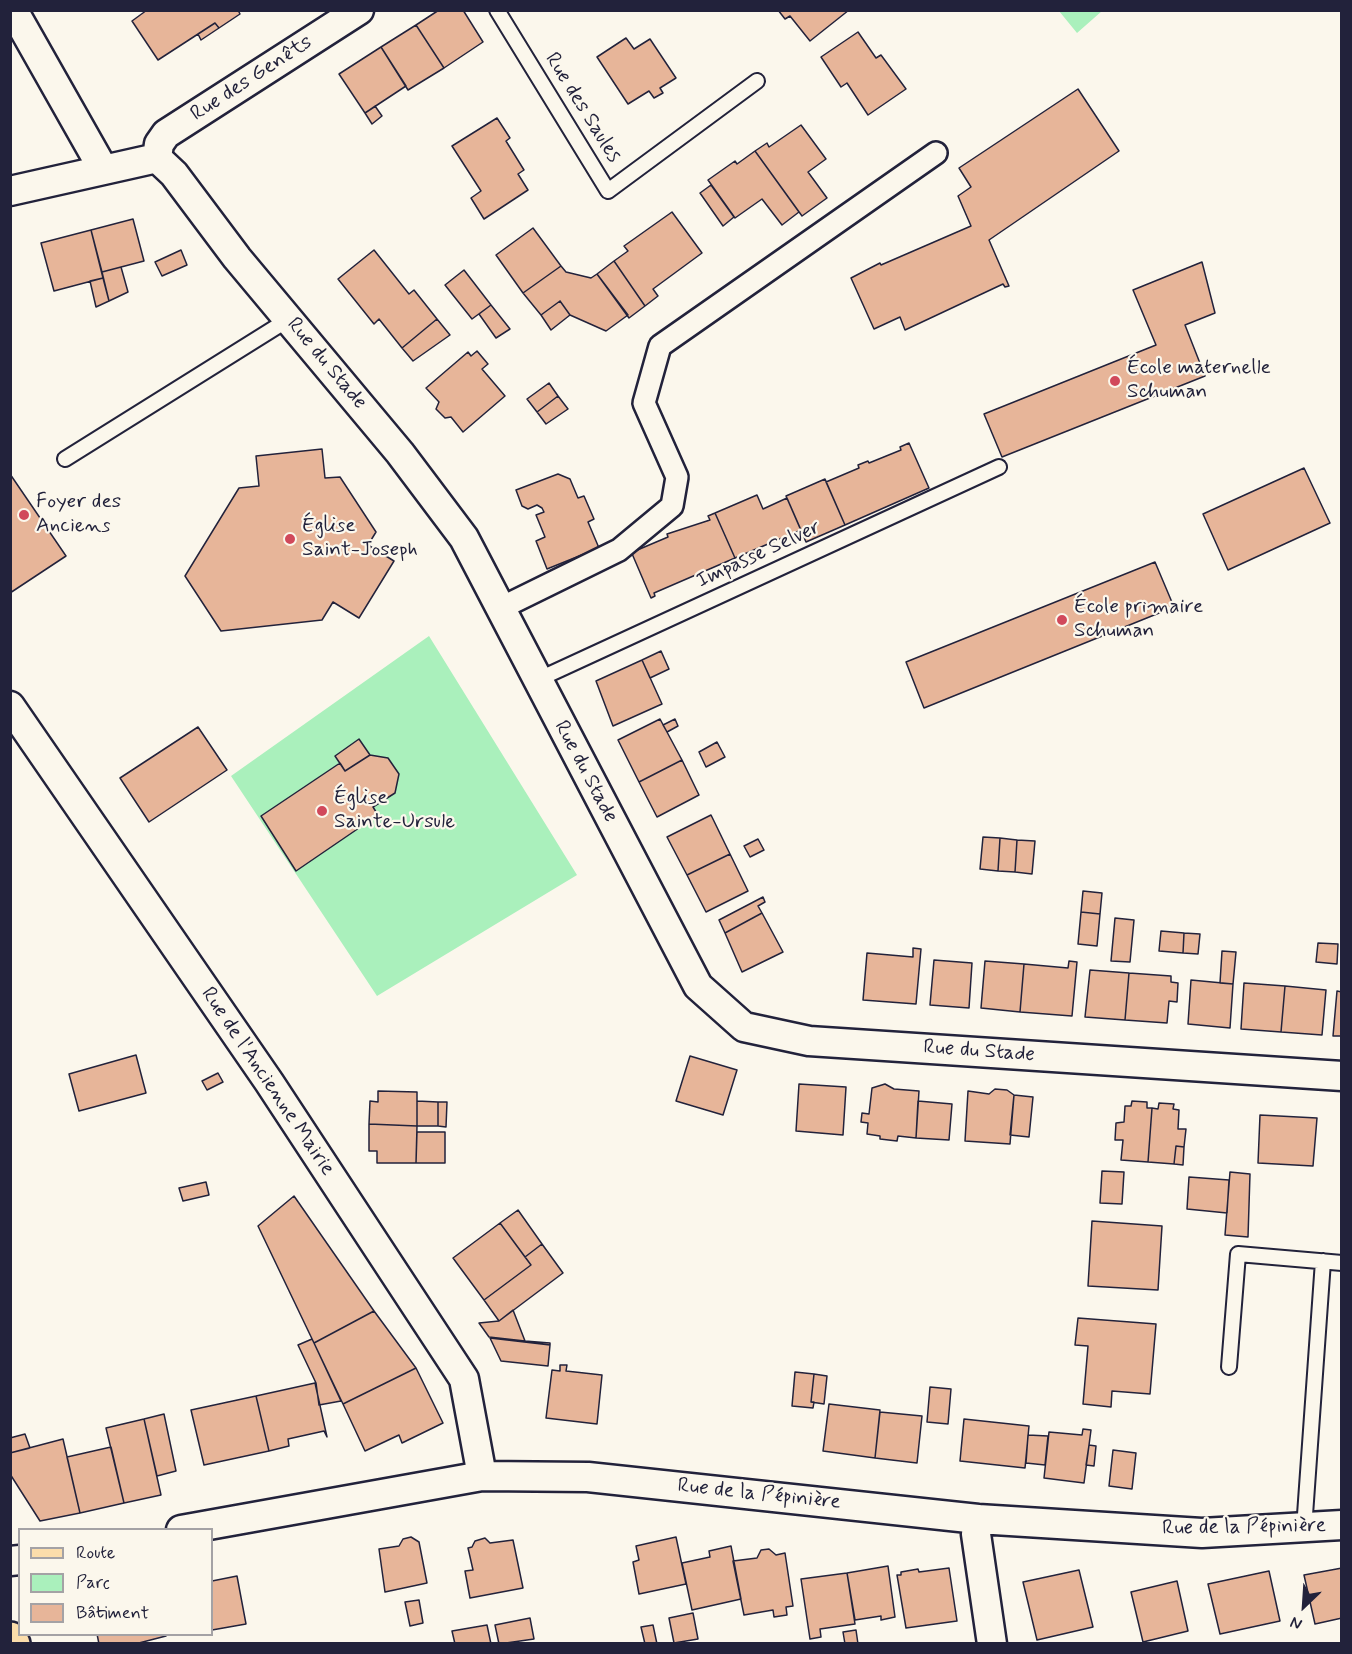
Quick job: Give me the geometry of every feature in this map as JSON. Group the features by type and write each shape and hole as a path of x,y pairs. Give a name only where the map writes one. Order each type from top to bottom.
{"main road":[{"path":"10,1639 14,1644"}],"street":[{"path":"13,10 103,169"},
{"name":"Rue des Genêts","path":"157,158 159,144 166,134 359,10"},
{"path":"501,608 619,550 672,507 677,477 644,403 660,346 936,153"},
{"path":"10,191 157,158"},
{"name":"Rue du Stade","path":"157,158 174,174 289,320 400,453 464,538 698,986 744,1027 809,1041 1341,1076"},
{"name":"Rue de l'Ancienne Mairie","path":"10,706 269,1082 464,1379 482,1476"},
{"name":"Rue de la Pépinière","path":"192,1528 482,1476 588,1477 978,1519 1202,1533 1304,1529 1341,1525"},
{"path":"978,1519 976,1534 992,1644"}],"lane":[{"name":"Rue des Saules","path":"497,10 608,191 757,81"},
{"path":"65,459 289,320"},
{"name":"Impasse Selver","path":"537,680 999,467"},
{"path":"1229,1367 1238,1254 1341,1263"},
{"path":"1304,1529 1323,1261"}],"green space":[{"path":"1059,11 1102,11 1077,33"},
{"path":"429,636 577,875 377,996 231,776"}],"building":[{"path":"147,10 238,10 240,14 219,28 215,23 158,60 132,21"},
{"path":"439,10 463,10 483,42 444,68 416,25"},
{"path":"778,10 849,10 810,41 790,16 785,19"},
{"path":"215,23 219,28 201,40 198,34"},
{"path":"416,25 444,68 408,90 381,47"},
{"path":"858,32 876,58 881,55 906,89 868,115 847,83 841,87 821,57"},
{"path":"626,38 634,49 650,39 676,78 660,88 663,93 654,98 649,91 628,104 597,57"},
{"path":"381,47 406,86 365,113 339,74"},
{"path":"1078,89 1119,151 989,240 1009,286 1005,287 1003,284 905,330 900,317 874,329 851,278 880,263 881,265 971,226 958,196 971,187 959,168"},
{"path":"375,106 382,116 372,124 365,113"},
{"path":"497,118 510,138 506,141 524,170 518,174 528,190 484,219 471,198 481,191 452,146"},
{"path":"801,125 826,159 808,172 827,198 802,216 755,151 767,143 769,147"},
{"path":"755,151 799,212 782,225 762,199 735,218 708,180 735,161 737,164"},
{"path":"711,185 734,217 723,226 700,193"},
{"path":"672,212 702,253 653,289 658,296 645,306 614,261 628,251 624,246"},
{"path":"133,219 144,261 102,272 91,230"},
{"path":"533,228 561,266 523,293 496,255"},
{"path":"91,230 103,278 54,291 41,243"},
{"path":"181,250 187,265 162,276 155,262"},
{"path":"374,250 409,294 414,290 437,319 402,348 379,319 374,324 338,279"},
{"path":"614,261 645,306 629,318 597,274"},
{"path":"1202,262 1215,313 1185,325 1205,376 1002,457 984,414 1156,345 1133,290"},
{"path":"561,266 566,272 591,278 597,274 628,315 606,331 570,315 560,301 541,315 523,293"},
{"path":"121,267 128,292 109,301 102,272"},
{"path":"464,270 491,305 472,319 445,285"},
{"path":"103,278 109,301 96,307 90,281"},
{"path":"560,301 570,315 551,330 541,315"},
{"path":"491,305 510,329 496,338 479,314"},
{"path":"437,319 450,335 413,361 402,348"},
{"path":"477,351 488,364 482,369 505,396 463,432 451,417 445,418 436,409 439,402 426,388 468,352 471,356"},
{"path":"549,383 558,396 537,412 527,399"},
{"path":"558,396 568,409 546,424 537,412"},
{"path":"909,443 929,488 845,525 826,482 859,468 858,465 901,450 900,447"},
{"name":"Église Saint-Joseph","path":"322,449 325,478 340,477 376,532 368,545 394,561 359,618 333,602 322,620 221,631 185,576 239,488 259,486 256,456"},
{"path":"1304,468 1330,523 1228,570 1203,514"},
{"name":"Foyer des Anciens","path":"10,474 66,556 10,593"},
{"path":"558,474 570,479 578,498 584,496 594,519 588,522 599,548 547,569 536,541 545,537 536,515 544,512 537,505 528,509 522,506 516,490"},
{"path":"825,479 845,525 806,542 786,496"},
{"path":"757,495 763,509 787,498 801,530 735,558 715,513"},
{"path":"715,513 735,558 654,593 655,596 651,598 630,549 634,547 635,551 668,537 667,534 710,520 708,516"},
{"path":"1155,562 1174,607 924,708 906,662"},
{"path":"661,651 669,669 650,678 642,660"},
{"path":"642,660 662,704 613,726 596,681"},
{"path":"660,719 682,760 639,782 618,740"},
{"path":"675,719 678,726 667,732 663,725"},
{"path":"198,727 227,770 149,822 120,778"},
{"path":"359,739 370,755 345,771 335,756"},
{"path":"717,742 725,757 706,767 699,752"},
{"name":"Église Sainte-Ursule","path":"370,755 388,758 399,774 395,793 373,807 378,815 296,871 261,816 340,763 345,771"},
{"path":"682,760 699,795 657,817 639,782"},
{"path":"711,815 730,854 687,875 667,837"},
{"path":"983,837 1000,838 998,871 980,869"},
{"path":"1000,838 1017,840 1015,872 998,871"},
{"path":"758,839 764,850 750,857 744,846"},
{"path":"1017,840 1035,841 1032,874 1015,872"},
{"path":"730,854 748,891 706,912 687,875"},
{"path":"1083,891 1102,893 1100,914 1081,912"},
{"path":"763,897 765,902 758,906 762,913 725,933 719,920"},
{"path":"1081,912 1100,914 1097,946 1078,944"},
{"path":"762,913 783,952 742,972 725,933"},
{"path":"1115,918 1134,920 1130,962 1111,961"},
{"path":"1161,931 1184,933 1183,953 1159,951"},
{"path":"1184,933 1200,934 1198,954 1183,953"},
{"path":"1318,943 1338,944 1337,964 1316,962"},
{"path":"913,948 921,949 916,1004 863,1000 867,953 913,957"},
{"path":"1222,951 1236,952 1233,984 1220,983"},
{"path":"934,960 972,963 969,1008 930,1005"},
{"path":"985,961 1024,964 1020,1012 981,1008"},
{"path":"1069,961 1077,962 1072,1016 1020,1012 1024,964 1068,968"},
{"path":"1090,970 1129,973 1125,1020 1085,1017"},
{"path":"1129,973 1171,976 1171,982 1178,983 1177,1002 1169,1001 1167,1023 1125,1020"},
{"path":"1191,980 1233,984 1230,1028 1188,1024"},
{"path":"1244,983 1285,986 1281,1032 1241,1029"},
{"path":"1285,986 1326,990 1322,1035 1281,1032"},
{"path":"1337,991 1342,992 1342,1036 1333,1036"},
{"path":"136,1055 146,1093 79,1111 69,1074"},
{"path":"690,1056 737,1070 723,1115 676,1101"},
{"path":"218,1073 223,1082 207,1090 202,1081"},
{"path":"799,1084 846,1087 843,1135 796,1131"},
{"path":"885,1084 894,1089 919,1091 916,1138 898,1136 897,1141 880,1139 880,1136 867,1134 868,1123 861,1122 862,1113 869,1114 872,1088"},
{"path":"995,1089 1007,1090 1014,1095 1010,1144 965,1141 968,1091 989,1094"},
{"path":"378,1091 417,1092 417,1126 369,1124 370,1101 378,1102"},
{"path":"1014,1095 1033,1097 1029,1137 1010,1135"},
{"path":"417,1101 438,1102 438,1126 417,1126"},
{"path":"918,1101 952,1104 949,1140 916,1138"},
{"path":"1132,1101 1147,1102 1147,1108 1152,1108 1148,1162 1121,1160 1123,1140 1115,1140 1116,1123 1124,1122 1125,1106 1131,1106"},
{"path":"438,1102 447,1102 446,1127 438,1126"},
{"path":"1159,1103 1174,1104 1173,1109 1179,1110 1178,1129 1186,1129 1184,1147 1176,1146 1174,1164 1148,1162 1152,1108 1158,1109"},
{"path":"1260,1115 1317,1118 1313,1166 1258,1163"},
{"path":"369,1124 417,1126 416,1163 377,1163 377,1151 369,1151"},
{"path":"417,1132 445,1132 445,1163 416,1163"},
{"path":"1176,1146 1184,1147 1183,1165 1174,1164"},
{"path":"1102,1171 1124,1172 1122,1204 1100,1203"},
{"path":"1230,1172 1250,1174 1248,1237 1225,1235"},
{"path":"1189,1177 1229,1180 1227,1213 1187,1209"},
{"path":"206,1182 209,1195 183,1201 179,1188"},
{"path":"294,1196 374,1311 314,1343 258,1226"},
{"path":"518,1210 542,1244 525,1257 500,1223"},
{"path":"1092,1221 1162,1226 1158,1290 1088,1286"},
{"path":"500,1223 531,1265 484,1300 453,1258"},
{"path":"542,1244 563,1273 499,1321 484,1300 531,1265 525,1257"},
{"path":"513,1310 525,1341 489,1337 479,1323 499,1321"},
{"path":"374,1311 416,1368 343,1404 314,1343"},
{"path":"1078,1318 1156,1324 1150,1394 1112,1391 1111,1407 1083,1404 1088,1346 1075,1345"},
{"path":"489,1337 550,1343 550,1345"},
{"path":"490,1338 550,1345 548,1366 501,1361"},
{"path":"312,1339 341,1401 319,1405 316,1383 298,1345"},
{"path":"560,1365 567,1365 566,1371 602,1375 597,1424 546,1418 552,1370 560,1371"},
{"path":"416,1368 443,1423 402,1443 399,1435 365,1451 343,1404"},
{"path":"795,1372 814,1374 811,1402 814,1402 813,1408 792,1406"},
{"path":"814,1374 827,1376 824,1404 811,1402"},
{"path":"315,1383 327,1437 324,1431 288,1439 289,1446 269,1451 256,1396"},
{"path":"930,1387 951,1389 948,1424 927,1422"},
{"path":"256,1396 269,1451 204,1465 191,1410"},
{"path":"829,1404 880,1410 875,1458 823,1451"},
{"path":"880,1412 922,1416 917,1463 875,1458"},
{"path":"164,1414 176,1471 157,1476 144,1419"},
{"path":"144,1419 161,1495 124,1503 106,1428"},
{"path":"964,1419 1029,1426 1025,1468 960,1461"},
{"path":"1083,1429 1091,1430 1084,1483 1044,1478 1049,1432 1082,1435"},
{"path":"25,1434 30,1448 10,1453 10,1438"},
{"path":"1028,1435 1048,1436 1045,1465 1026,1463"},
{"path":"63,1439 80,1513 40,1521 10,1474 10,1453"},
{"path":"1089,1445 1096,1446 1094,1466 1086,1465"},
{"path":"111,1447 124,1503 80,1513 67,1457"},
{"path":"1113,1450 1136,1453 1132,1489 1109,1486"},
{"path":"411,1537 419,1542 427,1583 385,1592 379,1549 399,1546 403,1539"},
{"path":"676,1537 686,1584 639,1594 633,1562 639,1560 636,1546"},
{"path":"485,1538 490,1543 513,1540 523,1588 470,1598 465,1571 473,1570 468,1548 472,1547 475,1541"},
{"path":"731,1546 741,1599 692,1610 682,1563 710,1557 709,1551"},
{"path":"769,1549 776,1555 785,1553 793,1606 786,1607 787,1615 774,1617 773,1610 744,1615 733,1561 757,1558 761,1550"},
{"path":"888,1566 895,1617 881,1620 881,1616 855,1620 847,1573"},
{"path":"949,1568 957,1621 906,1628 897,1575 918,1569 919,1572"},
{"path":"1342,1568 1342,1618 1315,1624 1304,1575"},
{"path":"1079,1570 1093,1627 1037,1640 1023,1582"},
{"path":"1269,1571 1280,1621 1220,1634 1208,1584"},
{"path":"847,1573 855,1624 820,1629 821,1637 810,1639 801,1579"},
{"path":"237,1576 246,1624 213,1630 213,1581"},
{"path":"1177,1581 1188,1631 1143,1642 1131,1592"},
{"path":"419,1600 423,1623 410,1626 405,1602"},
{"path":"693,1613 698,1639 674,1643 669,1618"},
{"path":"530,1618 534,1639 499,1644 495,1625"},
{"path":"487,1625 491,1644 455,1644 452,1631"},
{"path":"653,1625 657,1644 645,1644 641,1627"},
{"path":"856,1630 858,1644 845,1644 843,1632"},
{"path":"97,1636 166,1636 135,1644 99,1644"}],"place":[{"name":"École maternelle Schuman","path":"1115,381"},
{"name":"Foyer des Anciens","path":"24,515"},
{"name":"Église Saint-Joseph","path":"290,539"},
{"name":"École primaire Schuman","path":"1062,620"},
{"name":"Église Sainte-Ursule","path":"322,811"}]}
